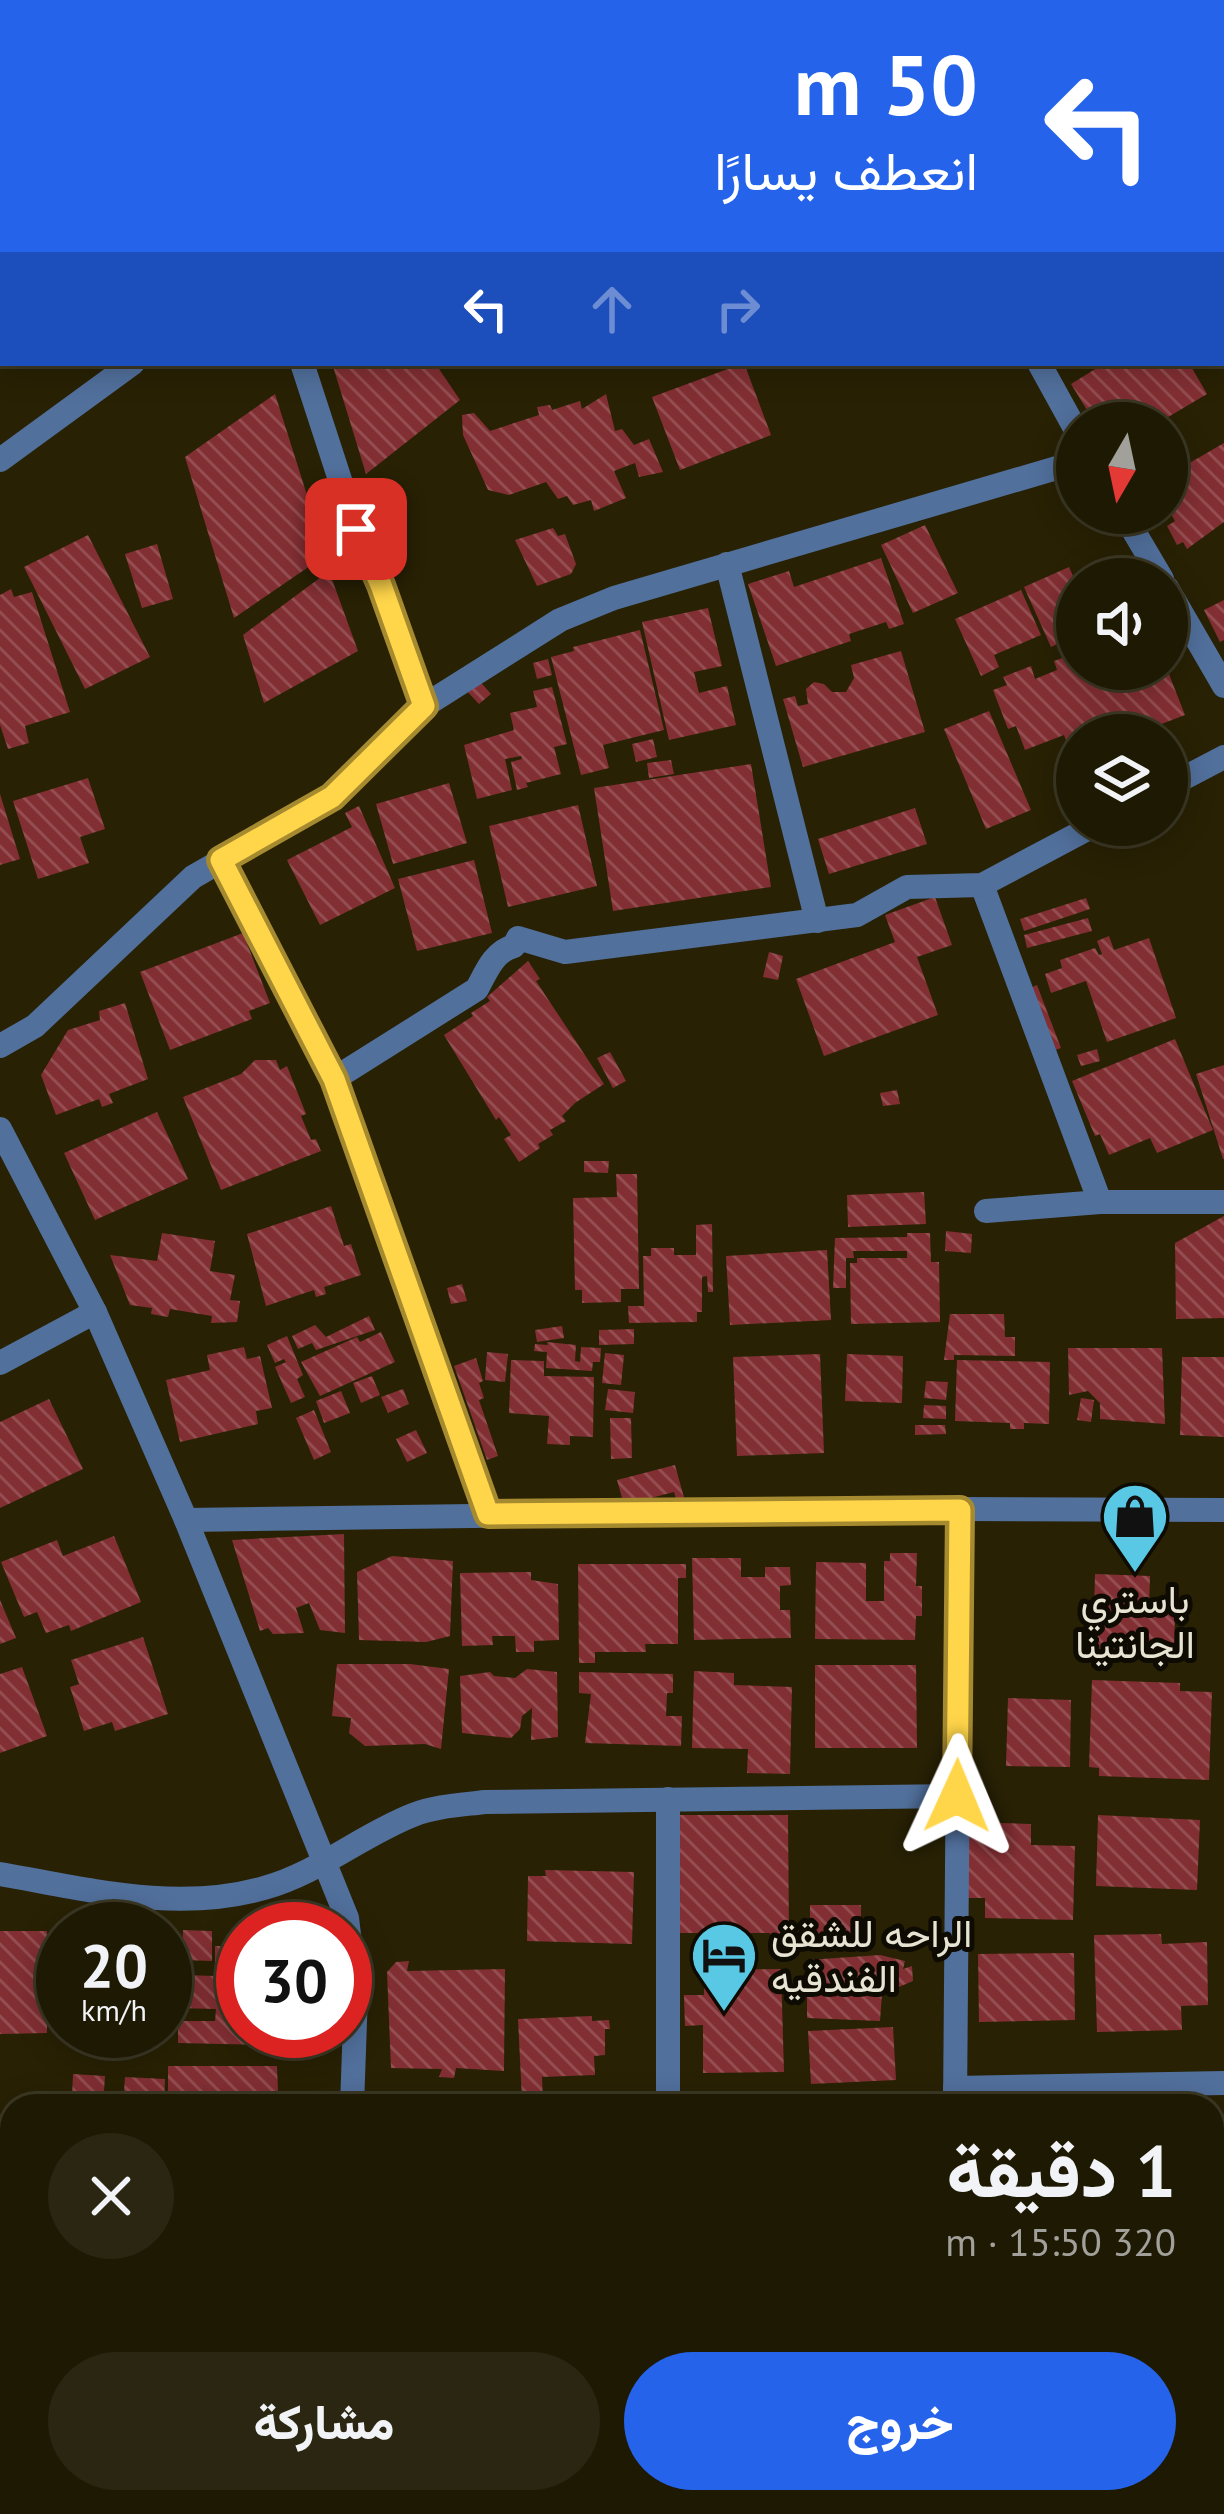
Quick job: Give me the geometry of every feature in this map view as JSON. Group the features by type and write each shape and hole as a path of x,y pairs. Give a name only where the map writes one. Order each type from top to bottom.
{"street":[{"path":"0,460 129,366"},
{"path":"303,366 356,529 424,706"},
{"path":"1042,366 1061,402"},
{"path":"0,1046 35,1026 163,902 221,860 332,797 424,706 560,620 614,598 1056,468"},
{"path":"727,564 817,921"},
{"path":"1188,624 1224,686"},
{"path":"1188,776 1224,757"},
{"path":"334,1079 477,989 490,965 518,938 565,952 857,915 907,887 982,885 1056,846"},
{"path":"221,860 334,1079 488,1514"},
{"path":"982,885 1100,1202"},
{"path":"0,1130 95,1312 186,1520 347,1918 355,1958 352,2094"},
{"path":"986,1211 1100,1202 1224,1202"},
{"path":"0,1363 95,1312"},
{"path":"955,2094 960,1510"},
{"path":"186,1520 1224,1510"},
{"path":"0,1874 142,1898 202,1899 265,1888 412,1815 442,1807 485,1802 957,1796"},
{"path":"668,1799 668,2094"},
{"path":"1013,2094 1224,2083"}],"building":[{"path":"333,366 437,366 460,400 366,474"},
{"path":"745,366 771,435 680,470 652,397"},
{"path":"1100,366 1191,366 1207,394 1188,405 1082,402 1071,384"},
{"path":"275,394 326,555 234,618 185,457"},
{"path":"606,394 615,431 622,429 634,445 649,439 663,472 639,477 635,463 614,471 626,498 594,511 591,500 573,505 567,496 558,499 546,482 509,495 488,490 463,435 462,415 474,413 490,431 539,415 537,407 550,405 552,410 580,401 582,409"},
{"path":"1224,443 1224,522 1187,549 1183,542 1177,545 1171,534 1188,534 1188,464"},
{"path":"925,525 958,593 913,613 881,545"},
{"path":"553,528 558,536 565,534 576,564 571,574 537,586 515,540"},
{"path":"88,535 150,657 85,689 24,567"},
{"path":"157,544 173,599 142,608 125,554"},
{"path":"881,558 904,624 889,629 886,622 849,634 851,641 776,666 748,584 789,571 794,587"},
{"path":"329,571 358,651 264,703 243,635"},
{"path":"1056,573 1056,645 1051,647 1024,587"},
{"path":"11,589 14,597 32,592 70,712 25,726 29,743 8,749 0,725 0,595"},
{"path":"1021,590 1041,635 994,655 999,667 981,676 955,619"},
{"path":"1224,600 1224,640 1220,642 1204,610"},
{"path":"708,608 722,666 694,672 699,693 727,686 736,725 669,740 642,622"},
{"path":"640,630 664,730 603,745 609,768 581,775 551,657"},
{"path":"901,651 925,732 803,767 783,699 795,696 798,706 808,704 806,689 814,682 832,692 846,692 854,678 851,665"},
{"path":"548,659 552,675 537,679 533,663"},
{"path":"1031,666 1035,679 1056,670 1056,690 1175,690 1185,714 1056,714 1056,738 1025,750 1016,726 1008,729 993,690 1007,685 1003,677"},
{"path":"476,677 491,694 479,704 464,688"},
{"path":"552,687 567,744 554,747 561,774 517,790 511,762 521,756 505,759 512,790 477,799 464,745 514,730 510,713 537,707 533,691"},
{"path":"989,711 1031,810 986,829 944,729"},
{"path":"653,739 657,757 636,762 632,744"},
{"path":"671,760 674,774 649,778 647,763"},
{"path":"751,764 771,887 613,911 594,788"},
{"path":"88,778 105,829 80,837 89,863 38,879 13,801"},
{"path":"449,783 467,843 393,864 376,804"},
{"path":"0,794 20,859 0,865"},
{"path":"578,805 597,886 508,907 489,826"},
{"path":"359,806 395,888 320,925 287,860 352,827 345,813"},
{"path":"915,808 927,844 829,874 818,839"},
{"path":"474,860 492,933 417,951 398,879"},
{"path":"935,897 952,945 917,957 938,1015 824,1056 796,979 895,942 885,915"},
{"path":"1086,898 1090,909 1024,931 1020,919"},
{"path":"1088,918 1092,931 1027,948 1024,935"},
{"path":"243,933 270,1003 249,1011 252,1019 170,1050 140,972"},
{"path":"1109,936 1114,950 1149,938 1176,1018 1107,1042 1086,981 1051,993 1045,974 1062,968 1060,960 1095,948 1102,954 1097,941"},
{"path":"769,952 783,956 778,980 763,977"},
{"path":"528,961 540,979 536,981 604,1084 575,1103 562,1116 566,1121 550,1130 553,1135 519,1162 504,1139 511,1135 499,1117 496,1120 444,1035 473,1016"},
{"path":"1037,985 1061,1048 1050,1052 1026,990"},
{"path":"125,1003 148,1079 109,1094 113,1103 102,1107 99,1099 56,1115 41,1075 68,1030 100,1020 99,1011"},
{"path":"1175,1039 1213,1130 1157,1153 1150,1138 1109,1155 1100,1134 1095,1136 1072,1081"},
{"path":"1097,1049 1100,1061 1081,1066 1077,1055"},
{"path":"610,1052 626,1081 613,1088 597,1058"},
{"path":"255,1060 276,1060 280,1070 287,1066 306,1114 301,1116 321,1151 221,1190 183,1097 241,1074"},
{"path":"1224,1065 1224,1159 1223,1159 1196,1074"},
{"path":"897,1090 900,1104 883,1106 880,1093"},
{"path":"157,1112 188,1179 95,1220 64,1153"},
{"path":"584,1161 609,1161 608,1173 584,1172"},
{"path":"616,1174 637,1174 639,1289 621,1289 621,1302 582,1303 582,1290 575,1290 573,1198 617,1197"},
{"path":"924,1192 926,1224 848,1227 847,1195"},
{"path":"331,1206 344,1246 351,1244 361,1275 324,1287 326,1294 316,1297 314,1290 266,1306 247,1234"},
{"path":"1224,1216 1224,1318 1176,1319 1175,1243"},
{"path":"712,1224 713,1292 708,1292 707,1276 702,1277 702,1312 697,1312 697,1322 629,1323 628,1306 644,1306 643,1256 651,1256 651,1248 696,1255 696,1225"},
{"path":"946,1231 972,1234 971,1253 945,1251"},
{"path":"162,1233 215,1241 210,1271 235,1275 230,1300 240,1301 237,1322 211,1323 212,1316 170,1309 168,1317 151,1314 152,1308 130,1305 110,1255 157,1261"},
{"path":"907,1233 930,1233 931,1262 939,1262 940,1322 851,1324 850,1263 857,1263 857,1258 907,1258 907,1251 853,1251 854,1258 846,1258 846,1288 833,1288 835,1238 907,1237"},
{"path":"827,1250 831,1320 730,1325 726,1256"},
{"path":"462,1284 467,1301 451,1304 447,1288"},
{"path":"950,1314 1004,1314 1005,1337 1015,1337 1015,1356 954,1355 954,1360 944,1360"},
{"path":"369,1316 375,1330 316,1350 312,1343 298,1349 292,1336 315,1325 326,1337"},
{"path":"562,1326 564,1338 537,1342 535,1330"},
{"path":"634,1329 634,1344 599,1345 599,1330"},
{"path":"381,1332 395,1362 320,1396 301,1362 357,1337 360,1342"},
{"path":"287,1336 303,1375 297,1379 305,1397 291,1403 275,1367 286,1362 275,1363 267,1345"},
{"path":"535,1344 576,1345 575,1361 580,1362 581,1347 601,1348 600,1362 593,1362 592,1371 546,1368 547,1352 534,1351"},
{"path":"244,1347 247,1359 260,1356 272,1408 256,1411 258,1424 180,1442 166,1380 210,1370 207,1355"},
{"path":"1068,1348 1162,1348 1165,1424 1100,1419 1100,1403 1088,1391 1069,1395"},
{"path":"487,1352 508,1354 505,1382 485,1380"},
{"path":"605,1353 624,1355 621,1385 602,1383"},
{"path":"820,1354 824,1453 737,1456 733,1357"},
{"path":"847,1354 903,1356 902,1403 845,1401"},
{"path":"1182,1357 1224,1357 1224,1437 1180,1435"},
{"path":"476,1358 483,1381 479,1383 484,1398 479,1400 498,1456 487,1460 454,1366"},
{"path":"511,1360 544,1361 544,1376 594,1377 593,1437 570,1436 570,1445 547,1444 549,1416 509,1413"},
{"path":"957,1360 1050,1362 1049,1424 1024,1423 1024,1429 1010,1429 1010,1423 955,1421"},
{"path":"372,1376 380,1395 361,1403 353,1383"},
{"path":"926,1381 948,1382 946,1400 924,1398"},
{"path":"403,1389 409,1404 388,1413 381,1397"},
{"path":"608,1389 635,1392 633,1413 605,1410"},
{"path":"341,1391 350,1413 324,1423 316,1401"},
{"path":"1081,1398 1094,1400 1091,1422 1077,1420"},
{"path":"49,1399 83,1469 0,1508 0,1422"},
{"path":"924,1405 946,1406 946,1419 923,1418"},
{"path":"314,1410 331,1452 314,1460 296,1418"},
{"path":"610,1418 631,1418 632,1458 611,1459"},
{"path":"915,1425 945,1425 946,1434 915,1435"},
{"path":"416,1430 427,1453 407,1462 396,1439"},
{"path":"675,1465 685,1501 677,1502 674,1492 624,1505 617,1480"},
{"path":"344,1534 345,1633 320,1630 309,1603 296,1608 304,1633 260,1631 232,1540"},
{"path":"114,1536 141,1602 71,1631 69,1625 46,1633 37,1612 24,1617 1,1562 57,1540 63,1556"},
{"path":"890,1553 917,1553 916,1586 922,1586 922,1616 916,1616 915,1640 815,1639 816,1562 866,1563 866,1601 884,1601 884,1561 890,1561"},
{"path":"392,1556 453,1561 450,1636 426,1642 359,1640 357,1572"},
{"path":"692,1558 741,1558 741,1577 765,1577 765,1567 790,1567 791,1585 780,1586 780,1610 790,1610 791,1638 694,1640"},
{"path":"578,1564 686,1564 686,1578 678,1578 678,1644 645,1644 646,1652 595,1652 595,1663 579,1663"},
{"path":"531,1572 531,1580 558,1584 559,1640 534,1641 534,1652 516,1652 515,1636 492,1636 493,1645 462,1646 460,1573"},
{"path":"1095,1574 1150,1576 1149,1609 1175,1610 1174,1651 1093,1649"},
{"path":"0,1600 16,1638 0,1644"},
{"path":"143,1637 168,1714 115,1731 112,1722 84,1731 70,1687 79,1684 71,1660"},
{"path":"337,1664 449,1669 441,1749 425,1744 365,1746 349,1733 351,1718 332,1716"},
{"path":"815,1665 916,1665 917,1748 815,1748"},
{"path":"22,1667 47,1736 0,1753 0,1674"},
{"path":"527,1669 557,1672 558,1737 531,1740 532,1708 522,1716 520,1729 511,1738 462,1733 460,1676 490,1672 515,1678"},
{"path":"694,1671 734,1673 734,1685 792,1687 790,1774 747,1773 748,1749 692,1748"},
{"path":"579,1672 673,1674 666,1716 682,1716 681,1746 585,1743 591,1694 579,1693"},
{"path":"1092,1680 1180,1683 1180,1691 1212,1692 1209,1780 1099,1776 1099,1768 1089,1767"},
{"path":"1008,1698 1071,1700 1070,1767 1006,1766"},
{"path":"678,1815 788,1815 789,1937 679,1933"},
{"path":"1098,1815 1200,1820 1197,1890 1096,1886"},
{"path":"967,1822 1031,1824 1031,1845 1075,1846 1073,1920 985,1918 985,1898 965,1898"},
{"path":"545,1870 634,1872 632,1944 527,1941 528,1876 546,1876"},
{"path":"810,1905 861,1905 861,1943 845,1943 846,1928 835,1928 835,1938 810,1938"},
{"path":"192,1930 212,1931 212,1961 192,1960"},
{"path":"0,1931 36,1931 36,2033 0,2034"},
{"path":"1161,1934 1162,1944 1207,1942 1208,2005 1181,2006 1182,2030 1097,2032 1094,1935"},
{"path":"216,1946 216,2009 192,2008 192,1975 215,1976"},
{"path":"1074,1953 1075,2020 979,2022 978,1954"},
{"path":"880,1955 905,1961 903,1969 912,1966 913,1981 882,1994 880,2021 807,2018 807,1960"},
{"path":"409,1961 407,1971 505,1969 504,2071 456,2068 454,2078 439,2077 442,2069 391,2068 387,1972 396,1962"},
{"path":"781,1969 784,2072 703,2073 703,2025 685,2026 684,1995 704,1995 704,1970"},
{"path":"216,2009 216,2044 192,2043 192,2021 215,2021"},
{"path":"592,2016 592,2021 609,2020 605,2055 594,2056 595,2075 542,2077 543,2094 522,2094 518,2019"},
{"path":"893,2027 896,2080 811,2084 808,2031"},
{"path":"168,2066 277,2066 278,2092 301,2092 301,2094 168,2094"},
{"path":"73,2074 105,2076 104,2094 72,2094"},
{"path":"125,2077 165,2079 164,2094 124,2094"}],"place":[{"name":"باستري الجانتينا","path":"1135,1575"},
{"name":"الراحه للشقق الفندقيه","path":"724,2014"}],"route":[{"path":"356,529 424,706 332,797 221,860 334,1079 488,1514 960,1510 957,1796"}]}
